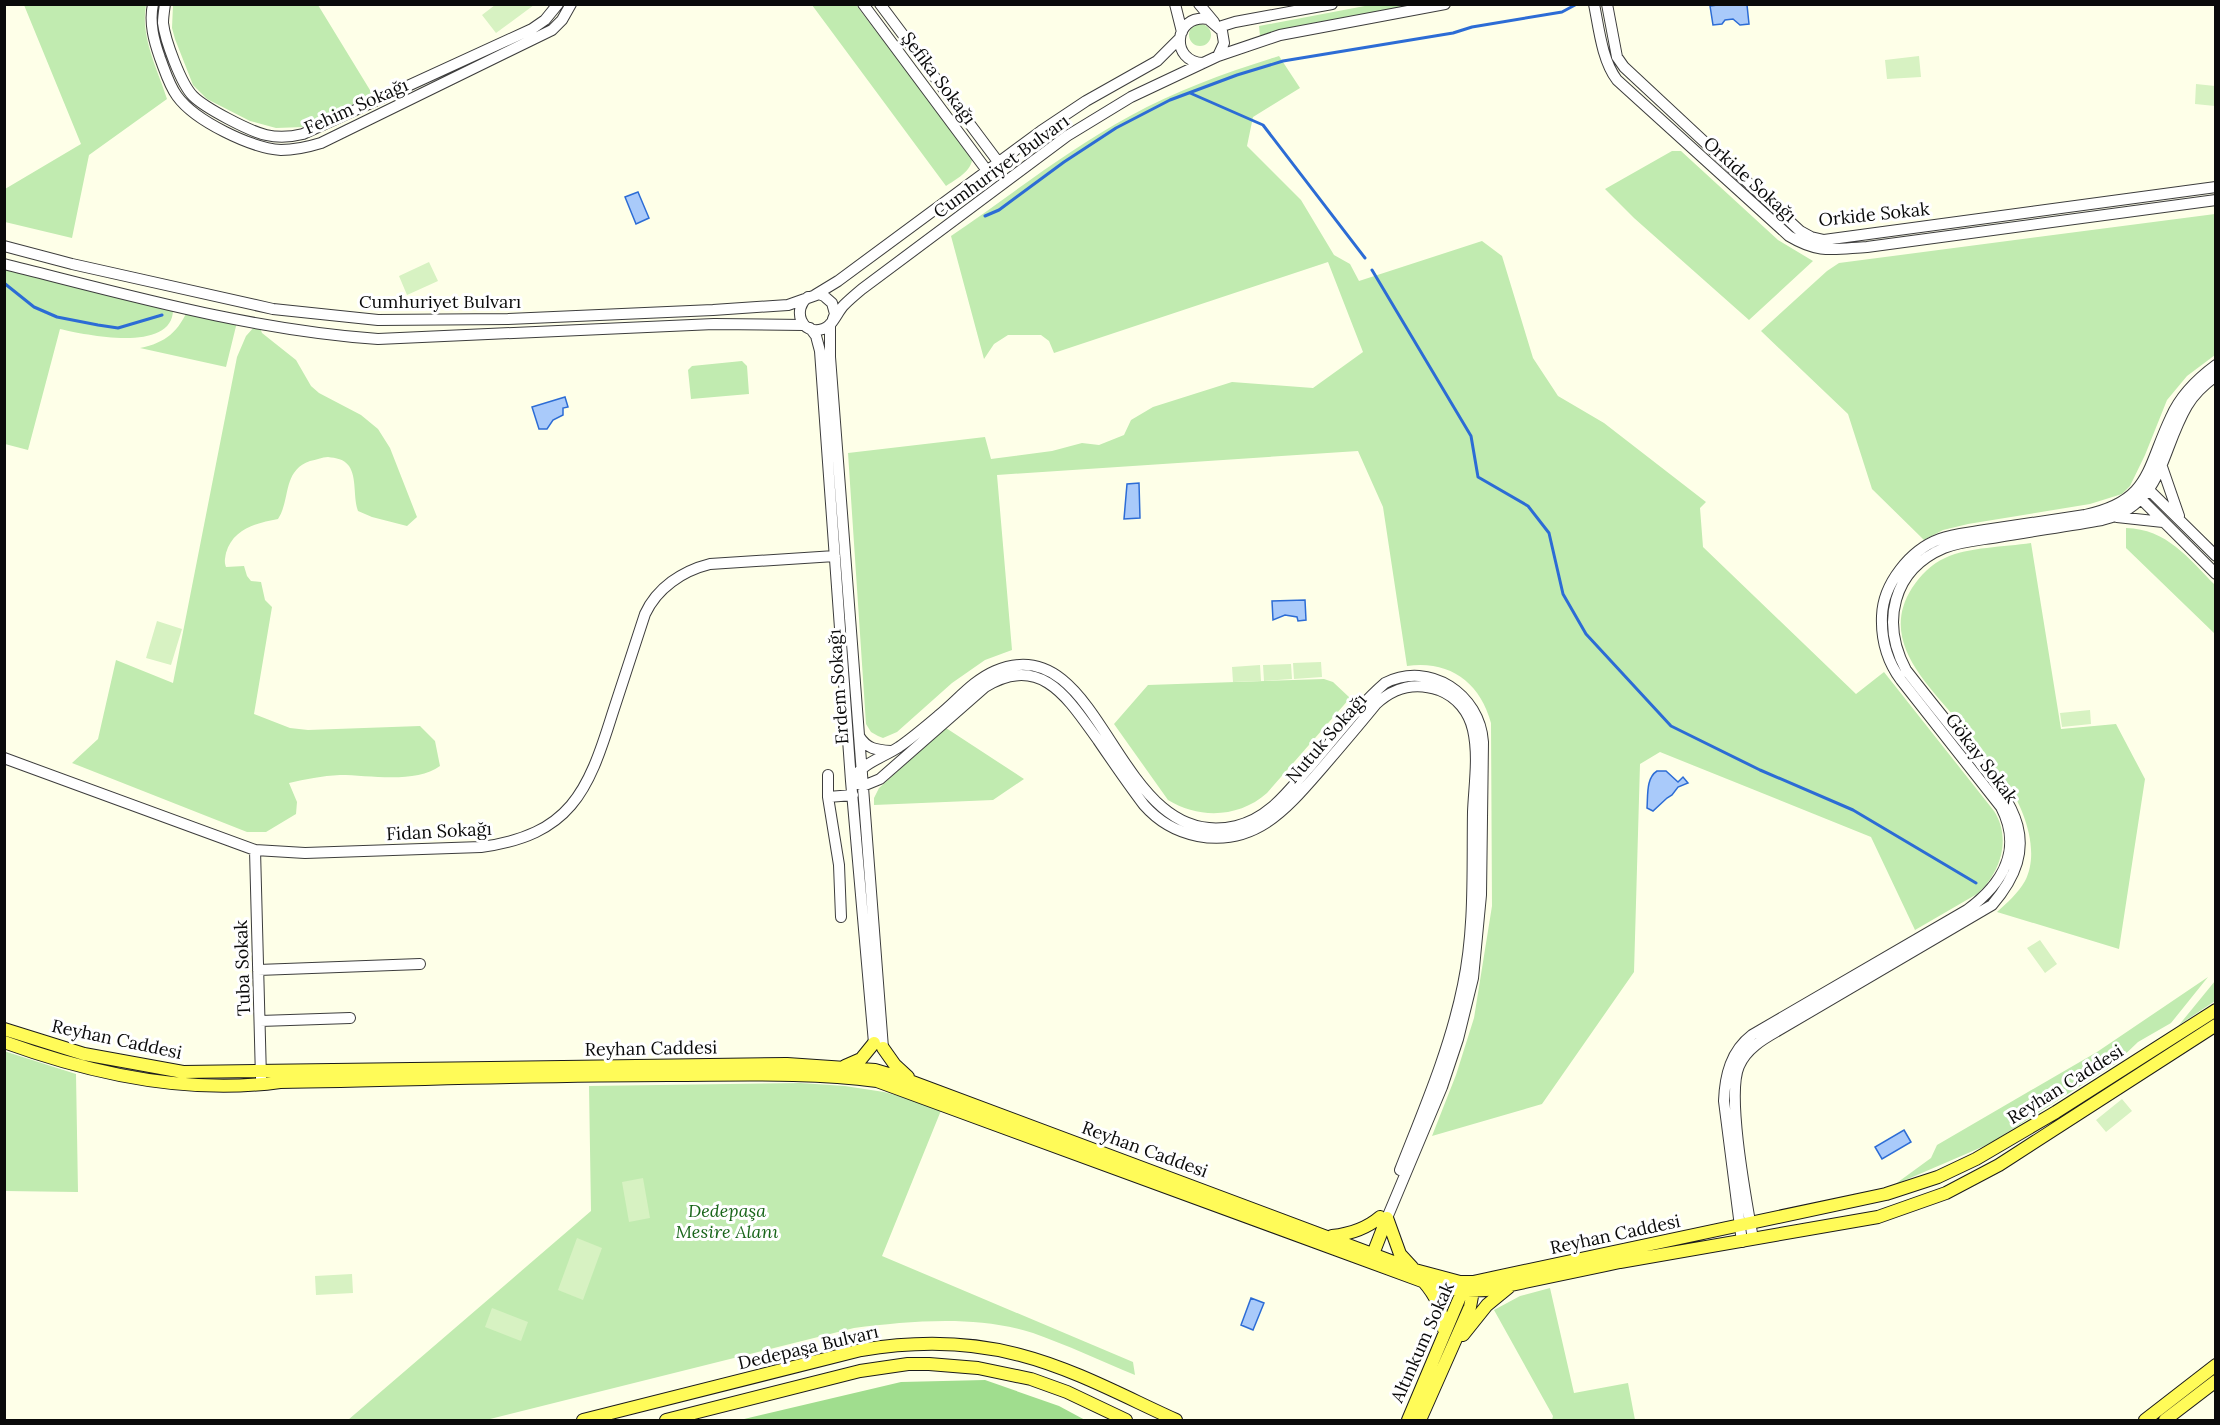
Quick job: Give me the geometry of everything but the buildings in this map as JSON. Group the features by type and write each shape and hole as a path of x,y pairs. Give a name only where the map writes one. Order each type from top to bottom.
{"main road":[{"name":"Reyhan Caddesi","path":"1467,1288 1512,1285 1620,1262 1878,1217 1946,1193 2032,1145 2200,1027 2216,1010"},
{"name":"Reyhan Caddesi","path":"1467,1288 1886,1194 1938,1177 1976,1160 2022,1134 2200,1027 2216,1025"},
{"name":"Reyhan Caddesi","path":"4,1029 84,1054 183,1072 787,1064 841,1067 919,1084 1329,1237 1367,1255"},
{"name":"Reyhan Caddesi","path":"4,1042 51,1058 119,1075 174,1085 261,1085 291,1082 641,1075 879,1074"},
{"path":"841,1067 861,1059 878,1046"},
{"path":"878,1046 879,1074 1419,1275 1467,1288"},
{"path":"878,1046 899,1070 919,1084"},
{"path":"1329,1237 1353,1232 1384,1217"},
{"path":"1367,1255 1384,1217"},
{"path":"1384,1217 1400,1254 1432,1291 1441,1309 1444,1332"},
{"path":"1452,1350 1479,1314 1512,1285"},
{"name":"Altınkum Sokak","path":"1408,1420 1444,1332 1467,1288"},
{"name":"Altınkum Sokak","path":"1420,1420 1470,1307 1467,1288"},
{"name":"Dedepaşa Bulvarı","path":"583,1420 861,1350 887,1346 940,1344 994,1350 1049,1364 1176,1420"},
{"name":"Dedepaşa Bulvarı","path":"666,1420 860,1371 908,1364 978,1368 1031,1379 1093,1404 1125,1420"},
{"path":"2145,1420 2216,1365"},
{"path":"2165,1420 2216,1381"}],"street":[{"name":"Fehim Sokağı","path":"153,4 151,12 153,36 177,96 194,112 241,138 281,150 298,149 321,143 552,30 562,20 571,4"},
{"name":"Fehim Sokağı","path":"165,4 163,25 188,90 203,104 254,131 267,135 291,137 303,134 532,29 545,20 558,4"},
{"name":"Şefika Sokağı","path":"863,4 994,167 1008,181"},
{"name":"Şefika Sokağı","path":"880,4 994,167"},
{"path":"1175,4 1186,55 1191,60 1204,63"},
{"path":"1199,4 1222,31 1224,43 1218,56"},
{"name":"Cumhuriyet Bulvarı","path":"4,246 72,264 265,307 389,321 572,316 788,305 812,296 838,281 1086,101 1157,61 1189,22 1195,19 1208,19 1216,24 1234,22 1332,4"},
{"name":"Cumhuriyet Bulvarı","path":"832,322 847,302 862,289 1067,136 1131,97 1212,61 1218,56 1280,35 1445,4"},
{"name":"Orkide Sokağı","path":"1592,4 1611,73 1617,80 1780,228 1803,245 1823,250 1866,247 2216,201"},
{"name":"Orkide Sokak","path":"1608,6 1620,63 1792,223 1811,237 1824,240 2216,187"},
{"path":"436,74 442,85"},
{"path":"2053,208 2055,221"},
{"name":"Cumhuriyet Bulvarı","path":"4,264 260,325 378,339 714,324 767,323 807,327"},
{"path":"812,296 824,296 835,308 832,322 821,330 807,327 799,310 801,305 812,296"},
{"path":"260,325 265,307"},
{"path":"713,310 714,324"},
{"path":"572,316 575,330"},
{"name":"Erdem Sokağı","path":"832,322 830,357 863,786 878,1046"},
{"name":"Erdem Sokağı","path":"807,327 816,336 820,351 853,795 878,1046"},
{"name":"Gökay Sokak","path":"1747,1241 1734,1103 1735,1078 1746,1055 1763,1039 1984,898 2003,873 2009,854 2009,830 2001,807 1889,663 1881,621 1884,599 1889,587 1913,557 1939,539 2104,510 2143,493 2171,417 2180,400 2190,387 2216,365"},
{"name":"Gökay Sokak","path":"1848,985 1992,905 2012,878 2019,850 2020,834 2009,802 1906,670 1897,654 1892,622 1894,608 1907,576 1920,564 1947,547 2116,517 2132,508 2161,464 2187,405 2216,375"},
{"path":"2161,464 2181,522"},
{"path":"2143,493 2163,522 2216,574"},
{"path":"2143,493 2181,522 2216,556"},
{"path":"2116,517 2163,522"},
{"name":"Fidan Sokağı","path":"4,758 255,850 305,854 481,847 509,843 529,836 568,810 590,777 599,758 645,614 651,601 662,589 692,568 710,564 835,556"},
{"name":"Nutuk Sokağı","path":"852,781 861,768 891,752 944,712 966,690 992,672 1012,666 1041,668 1066,682 1076,693 1157,805 1179,819 1193,824 1213,828 1230,827 1258,818 1281,800 1385,683 1403,677 1425,676 1448,684 1458,691 1474,711 1482,731 1483,742 1481,894 1473,978 1458,1039 1442,1087 1384,1217"},
{"name":"Nutuk Sokağı","path":"863,786 880,779 985,687 1004,677 1029,676 1043,680 1065,695 1144,805 1157,818 1193,835 1213,838 1232,837 1256,829 1289,805 1376,704 1390,693 1401,688 1425,687 1444,692 1453,698 1469,719 1473,729 1475,749 1472,903 1468,960 1450,1036 1384,1217"},
{"path":"859,735 872,749 891,752"},
{"path":"828,776 828,797 839,865 841,916"},
{"path":"852,781 863,786"},
{"path":"828,797 853,795"},
{"name":"Tuba Sokak","path":"255,850 261,1085"},
{"path":"258,970 420,964"},
{"path":"260,1021 350,1018"}],"green space":[{"path":"24,5 146,5 145,29 167,99 89,155 72,238 5,222 5,189 81,144"},
{"path":"173,5 318,5 373,95 304,127 276,128 250,121 207,99 193,85 172,28"},
{"path":"495,5 534,5 496,33 482,15"},
{"path":"812,5 856,5 972,156 970,166 964,174 946,186"},
{"path":"1370,5 1426,5 1260,36 1259,26"},
{"path":"1200,24 1208,27 1211,35 1208,43 1200,46 1192,43 1189,35 1192,27"},
{"path":"1279,56 1300,88 1253,117 1247,146 1301,200 1334,255 1350,264 1359,281 1482,241 1502,256 1533,358 1558,396 1604,423 1706,502 1700,508 1703,547 1856,694 1884,672 1994,811 2002,833 2001,855 1992,877 1985,886 1977,894 1915,930 1871,837 1660,752 1640,764 1634,972 1542,1104 1432,1136 1456,1075 1474,1018 1492,906 1491,723 1479,696 1461,677 1436,667 1407,666 1383,507 1358,451 997,475 1012,650 985,660 952,683 897,732 883,738 871,732 866,724 848,453 985,437 991,459 1052,451 1082,443 1099,445 1124,435 1131,420 1153,407 1232,382 1313,388 1363,352 1328,262 1054,353 1049,341 1041,335 1008,335 994,344 984,359 951,236 1061,158 1130,116 1203,82"},
{"path":"1919,56 1921,77 1887,79 1885,60"},
{"path":"2196,84 2215,86 2215,106 2195,104"},
{"path":"1672,151 1681,151 1778,240 1813,261 1749,320 1634,218 1605,189"},
{"path":"2215,214 2215,355 2187,376 2167,400 2130,486 2122,494 2090,504 1968,524 1943,530 1924,540 1872,489 1848,414 1761,331 1827,271 1839,263"},
{"path":"429,262 438,281 407,295 399,276"},
{"path":"4,267 173,308 170,322 160,332 145,336 108,337 60,329 28,450 5,444"},
{"path":"189,307 238,318 226,367 140,348 157,343 170,335 181,323"},
{"path":"255,326 296,360 311,386 319,393 361,415 378,429 390,448 417,517 407,526 358,511 353,476 349,466 340,459 326,457 310,461 295,471 278,519 246,528 234,538 226,553 226,567 244,566 251,581 261,582 265,600 272,607 254,714 290,728 308,730 420,726 435,741 440,766 430,772 405,777 340,775 289,783 297,802 296,814 266,832 247,832 72,763 98,739 116,660 173,683 237,357 246,336"},
{"path":"742,361 747,366 749,394 691,399 688,370 692,366"},
{"path":"2126,528 2140,530 2165,539 2186,555 2215,585 2215,634 2126,548"},
{"path":"2031,543 2061,729 2116,724 2145,779 2119,949 1997,912 2025,881 2031,856 2028,829 2018,802 2005,780 1920,675 1904,643 1901,625 1903,607 1912,588 1931,567 1954,554"},
{"path":"157,621 182,629 171,665 146,658"},
{"path":"1321,662 1322,677 1294,679 1293,663"},
{"path":"1291,664 1292,679 1264,681 1263,665"},
{"path":"1260,665 1261,681 1233,682 1232,667"},
{"path":"1324,679 1333,682 1350,698 1267,793 1256,801 1232,811 1206,813 1168,800 1114,724 1148,685"},
{"path":"2090,710 2091,724 2062,727 2060,713"},
{"path":"946,728 1024,779 993,800 874,805 874,798 879,788"},
{"path":"2040,940 2057,964 2045,973 2027,948"},
{"path":"2208,977 2171,1023 2138,1042 2115,1064 1989,1144 1894,1185 1931,1158 1937,1145 2097,1052"},
{"path":"2215,981 2215,1001 2179,1025"},
{"path":"4,1051 76,1074 78,1192 5,1191"},
{"name":"Dedepaşa Mesire Alanı","path":"800,1083 845,1086 884,1092 942,1108 882,1256 1133,1362 1135,1375 1046,1338 1011,1327 944,1321 898,1323 854,1328 486,1420 348,1420 591,1211 589,1086"},
{"path":"2122,1099 2132,1111 2106,1132 2096,1120"},
{"path":"643,1178 650,1218 629,1222 622,1182"},
{"path":"577,1238 602,1248 583,1300 558,1290"},
{"path":"352,1274 353,1293 316,1295 315,1276"},
{"path":"1550,1288 1574,1393 1628,1383 1635,1420 1552,1420 1553,1416 1494,1310 1520,1296"},
{"path":"492,1308 528,1322 521,1341 485,1327"},
{"path":"985,1380 1059,1406 1085,1420 740,1420 901,1382"}],"water":[{"path":"1747,5 1749,24 1740,25 1733,19 1713,25 1710,6"},
{"path":"638,192 649,218 636,224 625,197"},
{"path":"565,397 568,407 563,408 563,415 553,420 547,429 539,429 532,407"},
{"path":"1139,483 1140,518 1124,519 1127,484"},
{"path":"1305,600 1306,620 1298,621 1297,617 1285,615 1273,620 1272,601"},
{"path":"1657,771 1666,771 1678,782 1683,777 1688,783 1678,787 1653,811 1647,808 1649,782"},
{"path":"1904,1130 1911,1142 1882,1159 1875,1147"},
{"path":"1251,1298 1264,1303 1253,1330 1241,1325"}],"waterway":[{"path":"985,216 999,210 1064,162 1116,128 1170,100 1237,75 1283,61 1453,33 1472,27 1562,12 1575,5"},
{"path":"1190,93 1263,125 1365,258"},
{"path":"1372,270 1471,436 1478,477 1528,506 1549,533 1563,594 1586,634 1671,726 1760,770 1853,810 1976,883"},
{"path":"4,283 34,307 57,317 118,328 162,315"}]}
